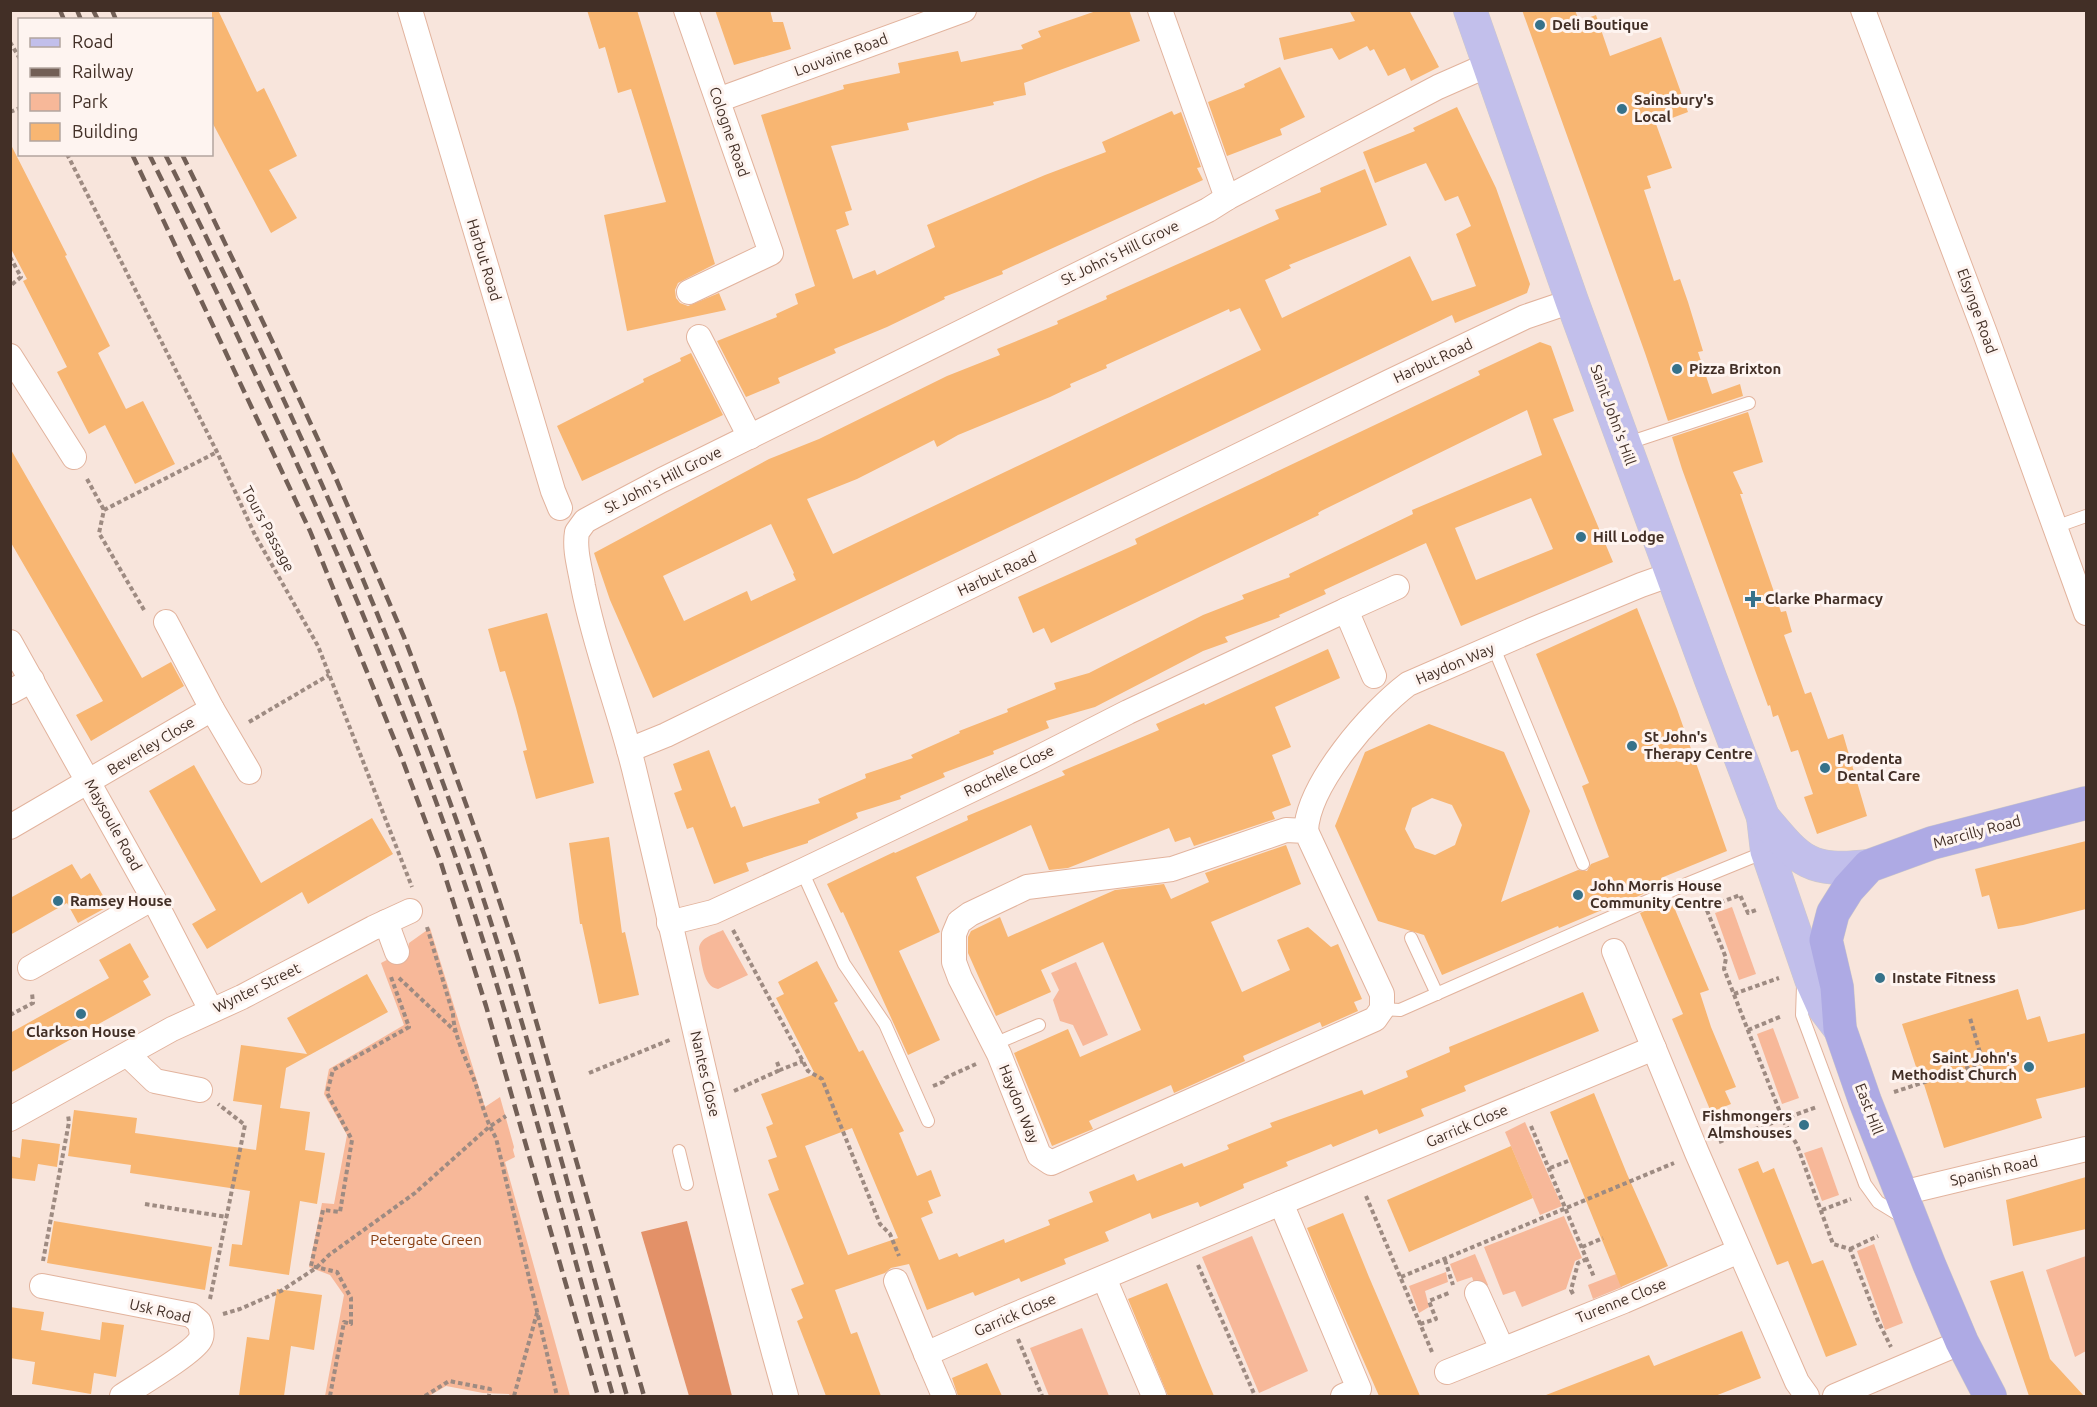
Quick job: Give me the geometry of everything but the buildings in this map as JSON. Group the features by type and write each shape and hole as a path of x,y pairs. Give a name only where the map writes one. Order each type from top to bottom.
{"highway":[{"name":"Marcilly Road","path":"1828,1015 1826,940 1833,913 1848,890 1869,866 1932,843 2086,802"},
{"name":"East Hill","path":"1828,1015 1962,1342 1990,1396"}],"main road":[{"name":"Saint John's Hill","path":"1470,10 1624,445 1763,817"},
{"name":"East Hill","path":"1763,817 1767,851 1793,966 1810,979 1828,1015"},
{"name":"Marcilly Road","path":"1763,817 1800,858 1813,864 1839,869 1869,866"}],"street":[{"name":"Harbut Road","path":"410,10 546,468 560,508"},
{"name":"Cologne Road","path":"686,10 771,253 689,292"},
{"path":"1160,10 1227,198"},
{"name":"Elsynge Road","path":"1863,10 1985,333 2086,613"},
{"name":"Louvaine Road","path":"718,100 951,13"},
{"name":"St John's Hill Grove","path":"629,750 588,612 575,540 579,528 596,514 1208,210 1438,87 1488,65"},
{"name":"Harbut Road","path":"629,750 666,735 1525,317 1572,301"},
{"path":"699,337 750,437"},
{"path":"10,356 74,457"},
{"name":"Haydon Way","path":"1382,1009 1376,1019 1051,1163 1039,1155 988,1053 954,962 954,934 959,922 970,914 1027,887 1172,868 1286,830 1306,831 1306,820 1325,777 1341,753 1395,694 1408,684 1672,574"},
{"name":"Rochelle Close","path":"669,922 721,908 1032,761 1128,712 1397,587"},
{"path":"1346,610 1374,676"},
{"name":"Beverley Close","path":"156,617 249,772"},
{"name":"Maysoule Road","path":"10,642 153,898 211,1010"},
{"path":"10,692 32,680"},
{"name":"Beverley Close","path":"10,827 89,783 212,709"},
{"name":"Nantes Close","path":"629,750 728,1175 786,1396"},
{"path":"1306,831 1382,994 1382,1009"},
{"path":"30,968 153,898"},
{"name":"Wynter Street","path":"10,1119 172,1029 242,997 386,922 417,910"},
{"path":"386,922 397,952"},
{"path":"1614,951 1739,1251 1797,1382 1807,1396"},
{"name":"Garrick Close","path":"926,1354 1009,1317 1654,1048"},
{"path":"128,1055 155,1081 200,1090"},
{"name":"Spanish Road","path":"1907,1208 2086,1149"},
{"path":"1281,1203 1359,1389 1343,1396"},
{"name":"Turenne Close","path":"1440,1363 1502,1349 1739,1251"},
{"path":"1104,1278 1154,1396"},
{"path":"896,1281 944,1396"},
{"name":"Usk Road","path":"42,1286 191,1315 199,1322 202,1335 200,1341 122,1396"},
{"path":"1477,1293 1502,1349"},
{"path":"1835,1396 1962,1342"}],"lane":[{"path":"1624,445 1749,403"},
{"path":"2055,528 2086,516"},
{"path":"1494,648 1583,864"},
{"path":"1382,1009 1400,1010 1767,851"},
{"path":"801,871 844,964 885,1024 928,1121"},
{"path":"1411,938 1437,994"},
{"path":"1828,1015 1864,1185 1878,1202 1907,1208"},
{"path":"988,1053 1039,1025"},
{"path":"679,1151 687,1184"}],"path":[{"path":"10,42 18,56"},
{"name":"Tours Passage","path":"68,156 217,452 255,535 318,646 417,910 489,1127 496,1138 557,1396"},
{"path":"10,257 21,277 10,286"},
{"path":"104,510 217,452"},
{"path":"74,457 104,510 99,533 156,617"},
{"path":"227,735 329,675"},
{"path":"1706,908 1740,895 1748,913 1761,908"},
{"path":"1694,901 1706,908 1726,958 1724,969 1783,1120 1797,1145 1833,1244 1850,1249 1878,1236"},
{"path":"721,908 808,1071 822,1079 880,1224 890,1234 901,1262 896,1281"},
{"path":"1734,994 1793,966"},
{"path":"330,1396 344,1322 351,1324 351,1298 337,1272 311,1266 323,1210 340,1212 352,1140 327,1093 333,1070 409,1027 388,967 457,1033"},
{"path":"1748,1030 1786,1015"},
{"path":"1865,1101 1983,1064 1970,1018"},
{"path":"590,1072 675,1038"},
{"path":"915,1093 988,1053"},
{"path":"725,1095 803,1061"},
{"path":"777,1062 780,1070"},
{"path":"199,1322 211,1297 245,1125 200,1090"},
{"path":"42,1286 43,1263 69,1122 67,1105 61,1092"},
{"path":"1521,1103 1594,1277"},
{"path":"1732,1137 1808,1111"},
{"path":"199,1322 240,1309 281,1291 316,1268 329,1255 415,1193 489,1127 506,1116"},
{"path":"1401,1278 1697,1153"},
{"path":"1550,1168 1568,1161"},
{"path":"1357,1173 1420,1324 1440,1363"},
{"path":"1822,1210 1851,1199"},
{"path":"145,1204 227,1217"},
{"path":"1582,1247 1602,1238"},
{"path":"1188,1242 1255,1396"},
{"path":"1850,1249 1878,1321 1887,1337"},
{"path":"1583,1317 1571,1290 1578,1263 1587,1259"},
{"path":"1420,1324 1436,1319 1429,1300 1455,1290 1445,1260"},
{"path":"514,1396 537,1312"},
{"path":"1009,1317 1042,1396"},
{"path":"424,1396 449,1381 490,1389 489,1395"}],"green space":[{"path":"1732,907 1756,974 1739,980 1715,913"},
{"name":"Petergate Green","path":"430,928 485,1107 500,1097 515,1157 505,1162 570,1396 510,1396 509,1394 483,1393 446,1386 429,1396 325,1396 344,1295 330,1275 309,1267 322,1203 334,1204 347,1135 324,1094 329,1069 404,1025 381,963 408,949 409,943"},
{"path":"723,930 748,975 718,989 709,984 706,979 699,949 704,939"},
{"path":"1076,962 1108,1035 1083,1046 1073,1025 1060,1021 1053,1000 1059,990 1051,973"},
{"path":"1773,1028 1799,1098 1782,1104 1757,1034"},
{"path":"1525,1122 1562,1206 1540,1215 1505,1132"},
{"path":"1822,1147 1839,1195 1822,1201 1804,1153"},
{"path":"1564,1216 1582,1258 1575,1261 1566,1289 1522,1307 1515,1291 1503,1295 1484,1247"},
{"path":"1252,1236 1308,1371 1259,1393 1202,1257"},
{"path":"1874,1244 1903,1323 1885,1330 1857,1251"},
{"path":"1475,1254 1488,1285 1476,1289 1472,1277 1457,1282 1450,1264"},
{"path":"2086,1256 2086,1351 2075,1357 2046,1270"},
{"path":"1446,1272 1448,1282 1425,1291 1429,1307 1419,1313 1409,1286"},
{"path":"1616,1274 1622,1287 1593,1299 1588,1285"},
{"path":"1082,1328 1109,1396 1049,1396 1030,1348"}],"shaded area":[{"path":"687,1221 732,1396 689,1396 641,1232"}],"railway":[{"path":"60,10 63,18"},
{"path":"77,10 80,18"},
{"path":"93,10 97,18"},
{"path":"112,10 115,18"},
{"path":"133,156 310,531 401,756 441,863 486,1006 598,1396"},
{"path":"150,156 313,498 371,633 424,770 492,970 613,1396"},
{"path":"166,156 247,322 325,492 398,664 431,751 463,839 508,977 627,1396"},
{"path":"183,156 334,474 404,637 437,724 484,854 517,955 644,1396"}],"place":[{"name":"Deli Boutique","path":"1540,25"},
{"name":"Sainsbury's Local","path":"1622,109"},
{"name":"Pizza Brixton","path":"1677,369"},
{"name":"Hill Lodge","path":"1581,537"},
{"name":"Clarke Pharmacy","path":"1753,599"},
{"name":"St John's Therapy Centre","path":"1632,746"},
{"name":"Prodenta Dental Care","path":"1825,768"},
{"name":"John Morris House Community Centre","path":"1578,895"},
{"name":"Ramsey House","path":"58,901"},
{"name":"Instate Fitness","path":"1880,978"},
{"name":"Clarkson House","path":"81,1014"},
{"name":"Saint John's Methodist Church","path":"2029,1067"},
{"name":"Fishmongers Almshouses","path":"1804,1125"}]}
